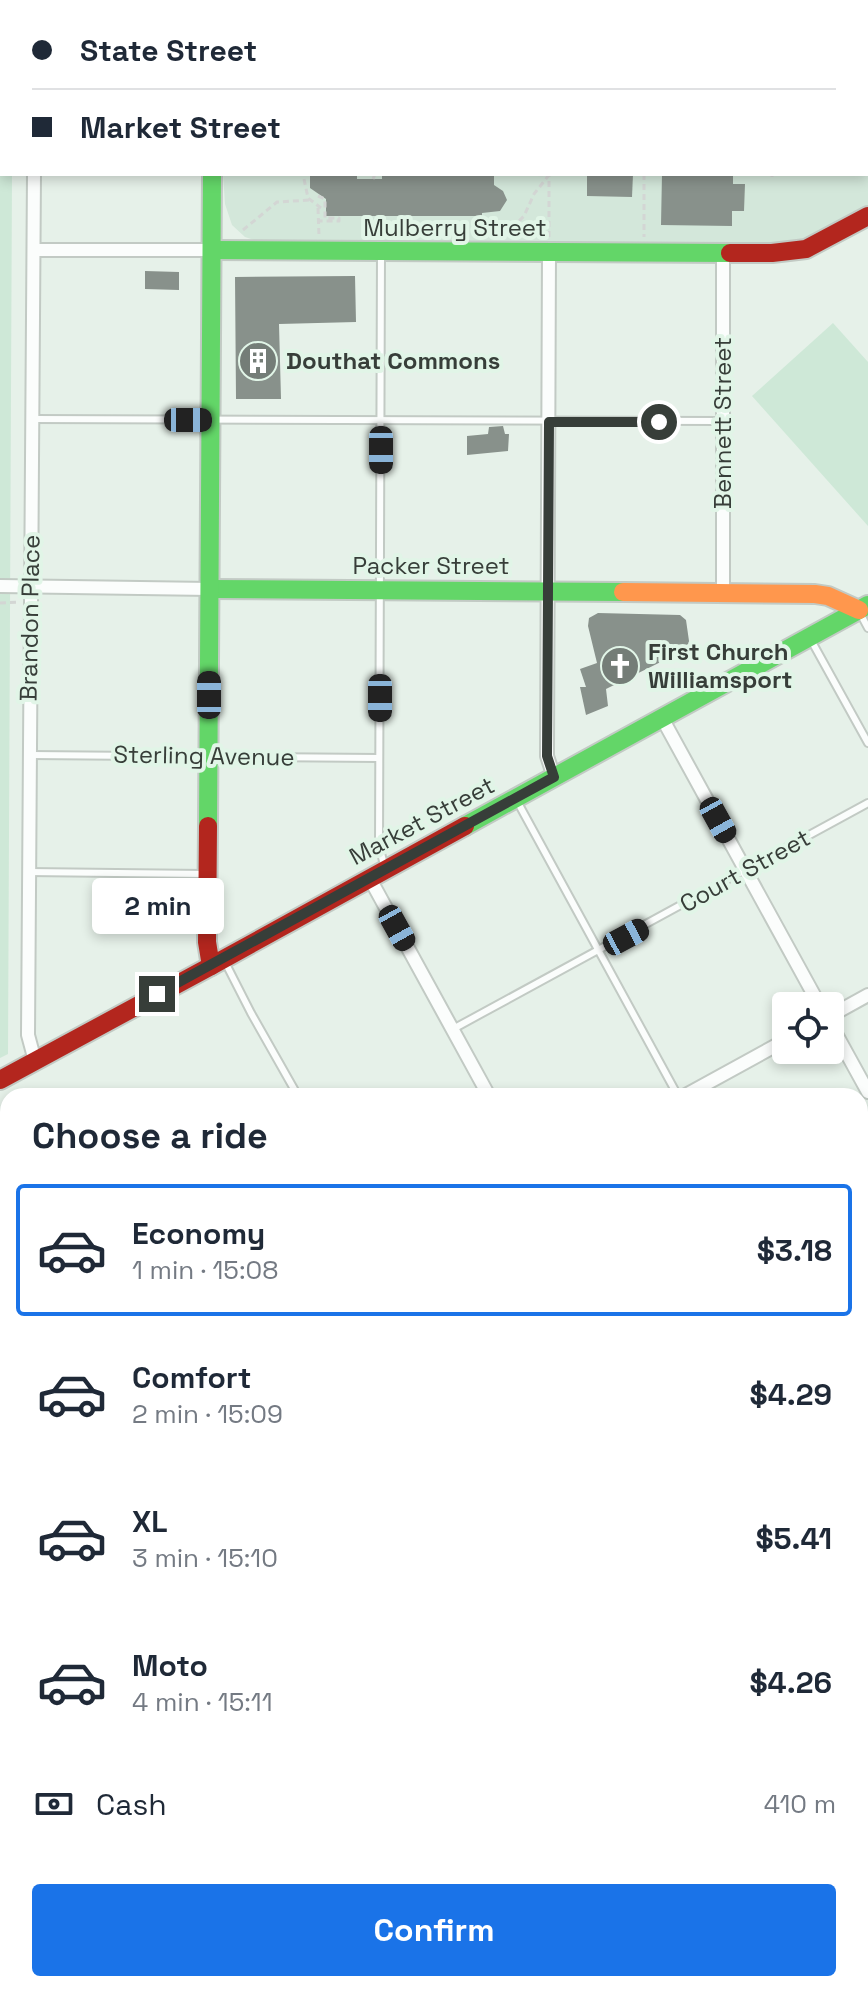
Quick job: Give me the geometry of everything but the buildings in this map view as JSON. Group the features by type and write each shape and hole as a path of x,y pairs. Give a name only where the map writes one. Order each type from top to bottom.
{"main road":[{"path":"212,176 207,942 217,962"},
{"name":"Mulberry Street","path":"213,250 381,252 549,245 723,254 772,253 806,249 868,216"},
{"name":"Packer Street","path":"210,589 723,591 815,594 863,607"},
{"name":"Market Street","path":"0,1080 863,607"}],"street":[{"name":"Brandon Place","path":"34,176 28,1035 35,1061"},
{"path":"549,245 547,756 554,777"},
{"name":"Mulberry Street","path":"34,250 213,250"},
{"name":"Bennett Street","path":"723,254 723,591"},
{"name":"Packer Street","path":"0,586 210,589"},
{"path":"662,718 812,992"},
{"path":"378,872 485,1088"},
{"path":"844,1008 868,995"},
{"path":"696,1088 772,1047"},
{"path":"844,1048 866,1088"}],"lane":[{"path":"378,872 381,252"},
{"path":"32,419 723,421"},
{"path":"863,607 868,628"},
{"path":"809,637 868,743"},
{"name":"Sterling Avenue","path":"29,755 379,758"},
{"path":"515,798 676,1088"},
{"name":"Court Street","path":"453,1029 868,803"},
{"path":"28,872 207,874"},
{"path":"217,962 251,1013 293,1088"}],"path":[{"path":"504,237 522,219 534,194 548,176"},
{"path":"549,176 549,245"},
{"path":"644,176 644,237"},
{"path":"304,179 305,192 310,201 320,208 319,237"},
{"path":"243,230 277,202 310,201 318,195 325,199 325,218 339,218 339,221 319,221"},
{"path":"0,603 21,602"}],"shaded area":[{"path":"0,176 12,176 8,1054 0,1058"},
{"path":"223,176 868,176 868,210 810,240 778,246 726,243 254,240 245,237 232,225 225,204"},
{"path":"833,323 868,362 868,526 752,396"}],"traffic: fast":[{"path":"208,826 212,176"},
{"path":"213,250 730,253"},
{"path":"210,589 623,592"},
{"path":"465,826 868,605"}],"traffic: slow":[{"path":"623,592 815,594 828,596 859,610"}],"traffic: jam":[{"path":"730,253 806,249 868,216"},
{"path":"208,826 207,942 211,966 465,826"},
{"path":"0,1080 211,966"}],"place":[{"name":"Douthat Commons","path":"258,361"},
{"name":"First Church Williamsport","path":"620,666"}],"route":[{"path":"157,994 554,777 547,756 549,422 659,422"}]}
